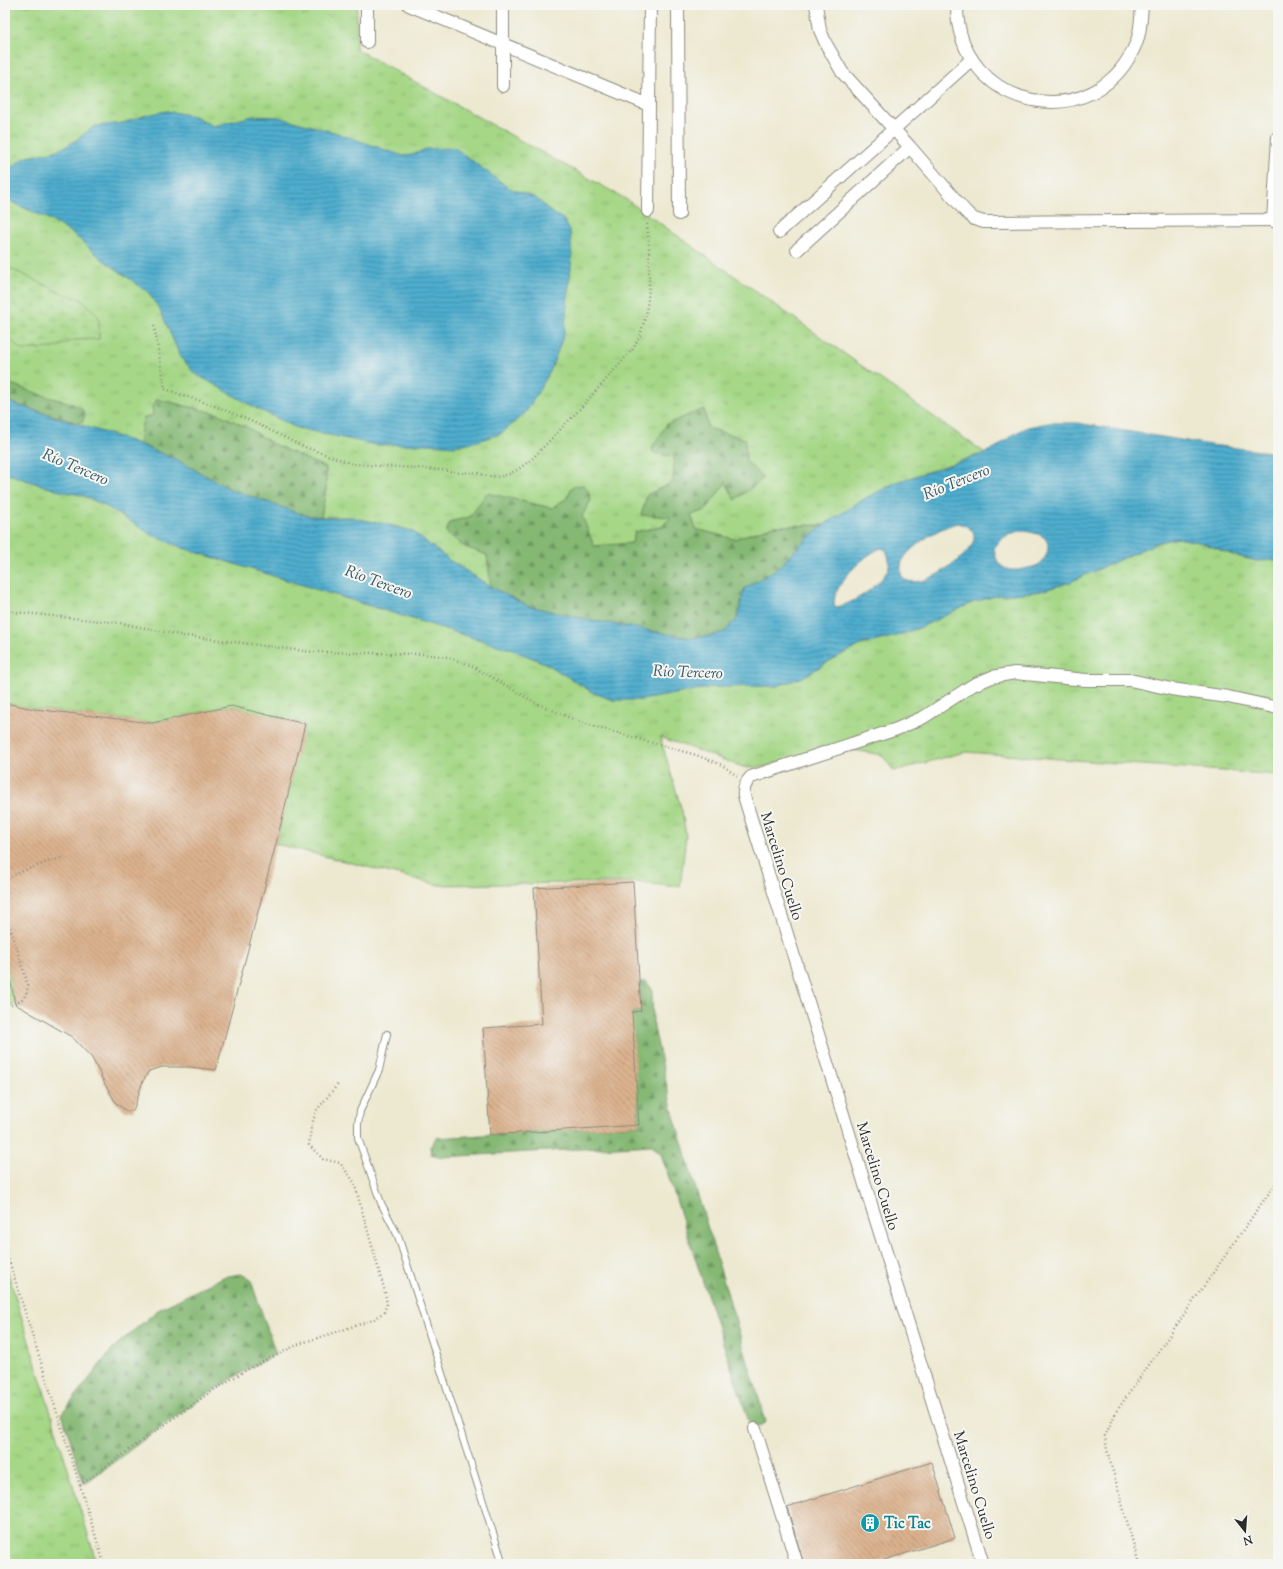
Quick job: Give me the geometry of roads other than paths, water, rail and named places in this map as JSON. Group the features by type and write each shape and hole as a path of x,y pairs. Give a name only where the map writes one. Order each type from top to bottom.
{"street":[{"path":"367,5 367,42"},
{"path":"409,5 649,105"},
{"path":"503,86 504,5"},
{"path":"648,211 650,5"},
{"path":"678,5 678,214"},
{"path":"816,5 820,30 834,60 842,72 966,212 974,219 984,222 1275,221 1278,137"},
{"path":"957,5 964,45 972,59 988,78 1005,90 1023,98 1042,102 1062,102 1084,97 1101,87 1117,74 1128,59 1138,35 1141,25 1142,5"},
{"path":"779,232 972,59"},
{"path":"797,250 910,147"},
{"name":"Marcelino Cuello","path":"983,1564 743,790 746,782 751,778 897,729 924,717 973,685 992,677 1015,673 1086,680 1130,680 1171,689 1228,697 1278,708"},
{"path":"755,1429 797,1564"}],"lane":[{"path":"387,1034 379,1070 360,1111 358,1138 381,1203 398,1236 503,1564"}],"water":[{"path":"167,111 194,116 213,126 253,116 278,117 334,132 403,156 412,155 426,149 455,148 509,188 536,198 551,212 563,219 570,231 572,257 564,334 550,372 526,412 502,433 478,441 454,446 430,444 376,445 297,428 254,407 194,373 180,356 160,310 148,292 102,259 73,234 47,218 9,201 5,202 5,172 24,158 58,150 72,143 95,126 123,123 146,115"},
{"name":"Río Tercero","path":"5,401 128,440 175,459 230,489 304,515 331,518 348,517 412,531 449,560 491,587 528,606 580,618 690,638 710,636 724,632 737,619 744,589 778,568 804,541 824,525 862,500 897,482 985,453 1000,445 1012,435 1028,427 1048,423 1077,423 1211,445 1278,453 1278,560 1257,561 1233,555 1203,543 1178,538 1159,542 1070,582 1041,591 995,596 974,602 919,628 896,636 861,645 833,659 801,678 777,686 713,687 641,700 613,700 594,693 545,663 513,650 183,548 152,535 104,505 81,495 56,490 5,473","holes":["958,523 970,529 974,536 972,545 965,554 944,570 925,580 917,582 905,580 902,577 901,565 907,554 920,542 951,525","1024,531 1038,534 1045,539 1047,542 1048,551 1044,559 1038,565 1017,570 1002,567 999,564 994,548 1007,535","881,548 886,550 889,562 886,573 875,586 859,598 836,607 834,604 835,596 844,579 858,564"]}],"place":[{"name":"Tic Tac","path":"870,1523"}]}
